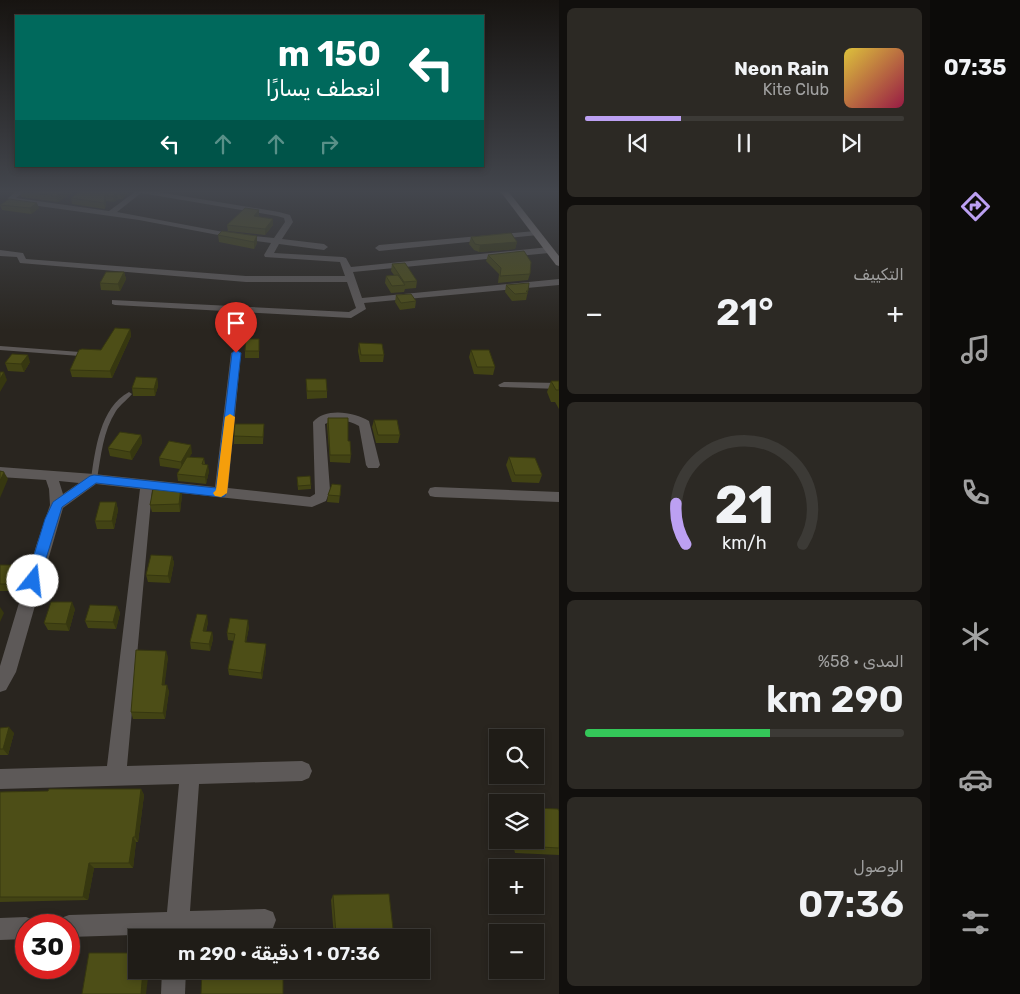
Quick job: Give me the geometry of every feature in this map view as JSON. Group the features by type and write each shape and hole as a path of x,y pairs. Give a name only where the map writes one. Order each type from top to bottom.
{"street":[{"path":"249,237 324,247"},
{"path":"115,302 351,314 361,309 343,260 268,255 279,237"},
{"path":"379,248 482,237"},
{"path":"538,237 559,263"},
{"path":"0,253 20,255 22,261 246,278 349,274 549,250"},
{"path":"358,301 559,282"},
{"path":"221,493 236,353"},
{"path":"504,385 559,386"},
{"path":"0,472 94,479 312,502 318,500 323,490 319,422 329,418 355,418 365,424 373,465"},
{"path":"0,684 7,672 44,543 57,505 56,489 51,477"},
{"path":"57,505 94,479"},
{"path":"116,777 146,491"},
{"path":"435,492 559,497"},
{"path":"0,779 302,771"},
{"path":"176,929 190,773"},
{"path":"185,929 265,920"},
{"path":"80,926 149,929"},
{"path":"0,929 15,928"},
{"path":"173,994 174,979"}],"lane":[{"path":"0,348 80,354"},
{"path":"94,479 100,440 111,413 120,400 129,394"}],"building":[{"path":"230,237 256,237 254,242"},
{"path":"471,237 514,237 517,242 480,245 475,244"},
{"path":"524,251 531,262 530,274 500,276 501,268 488,255"},
{"path":"405,263 417,281 404,282 392,264"},
{"path":"106,272 124,272 118,284 100,283"},
{"path":"398,275 405,285 392,286 386,276"},
{"path":"529,283 528,291 526,291 528,293 515,294 506,285"},
{"path":"411,294 416,301 401,303 396,295"},
{"path":"115,328 130,329 110,371 70,370 79,350 101,350"},
{"path":"246,339 259,339 259,351 245,351"},
{"path":"359,343 382,344 384,355 361,355"},
{"path":"471,350 489,350 495,367 477,367"},
{"path":"12,354 28,355 21,364 5,363"},
{"path":"136,377 157,378 154,389 132,388"},
{"path":"306,379 326,379 327,391 307,391"},
{"path":"551,381 559,381 559,390 556,390"},
{"path":"328,418 348,418 348,441 350,441 351,455 330,455"},
{"path":"374,420 397,420 400,435 378,435"},
{"path":"235,424 264,424 263,437 234,436"},
{"path":"120,432 141,435 130,452 108,448"},
{"path":"169,441 191,445 181,462 159,458"},
{"path":"187,457 204,458 202,464 208,465 205,477 177,474"},
{"path":"509,457 535,458 542,475 515,475"},
{"path":"0,471 4,472 0,481"},
{"path":"310,476 311,485 298,486 297,477"},
{"path":"332,484 341,485 340,496 328,495"},
{"path":"169,486 181,487 179,504 150,505 153,489 167,489"},
{"path":"100,502 116,502 112,521 95,521"},
{"path":"151,555 172,556 168,576 146,575"},
{"path":"0,565 13,565 6,584 0,584"},
{"path":"51,602 72,602 66,624 44,623"},
{"path":"90,605 117,606 113,622 85,621"},
{"path":"197,614 207,615 203,631 212,632 209,644 190,642"},
{"path":"230,618 248,620 245,642 266,644 261,673 228,669 235,634 227,633"},
{"path":"136,650 166,651 162,685 167,685 163,713 131,712"},
{"path":"9,727 3,749 0,749 0,728"},
{"path":"49,789 141,789 135,837 133,837 129,863 89,863 83,897 0,897 0,792 48,791"},
{"path":"544,808 558,809 559,811 559,848 544,847"},
{"path":"389,894 393,929 336,929 333,895"},
{"path":"89,953 128,953 128,979 142,979 141,994 82,994"},
{"path":"202,979 283,979 283,994 201,994"}],"slow traffic":[{"path":"219,493 221,493 230,417"}],"route":[{"path":"33,581 51,519 57,505 94,479 221,493 236,353"}]}
